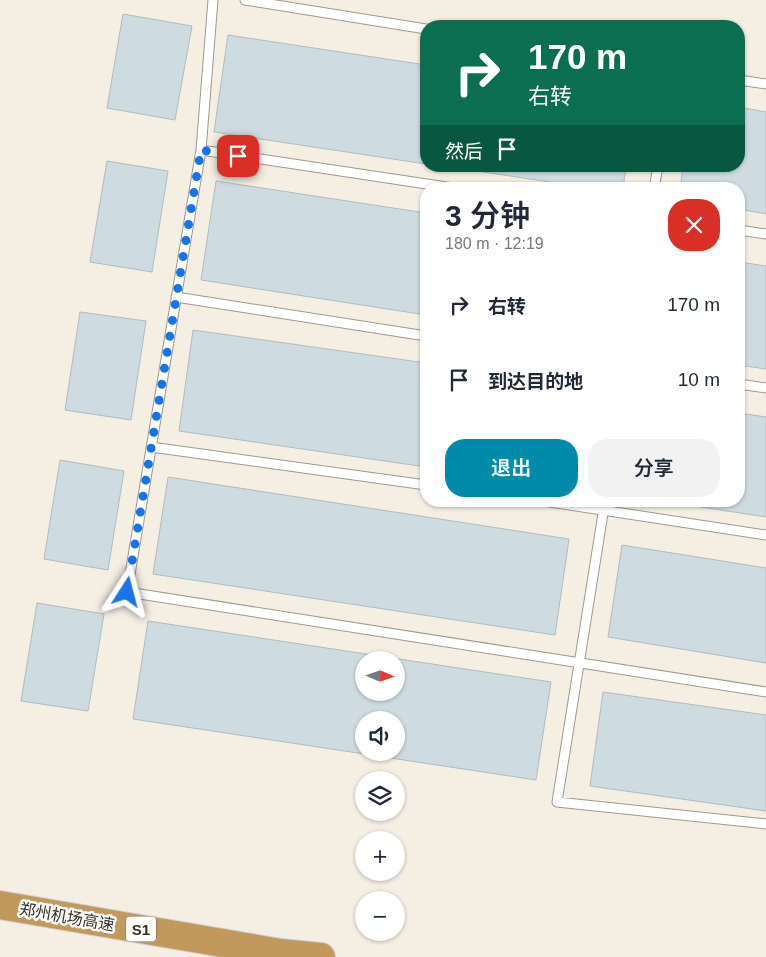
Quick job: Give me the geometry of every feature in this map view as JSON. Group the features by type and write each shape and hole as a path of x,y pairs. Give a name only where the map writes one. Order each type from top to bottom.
{"highway":[{"name":"郑州机场高速","path":"0,905 281,953 321,957"}],"lane":[{"path":"213,0 201,150 127,592 766,692"},
{"path":"245,0 420,28"},
{"path":"745,81 766,84"},
{"path":"201,150 420,183"},
{"path":"745,231 766,234"},
{"path":"176,297 420,335"},
{"path":"745,385 766,388"},
{"path":"151,447 420,484"},
{"path":"604,507 557,802 766,824"},
{"path":"615,507 766,535"}],"building":[{"path":"123,14 192,26 175,120 107,108"},
{"path":"228,35 420,64 420,163 214,132"},
{"path":"745,108 766,112 766,214 745,210 745,182 681,182 682,172 745,172"},
{"path":"107,161 168,171 152,272 90,262"},
{"path":"484,172 625,172 624,182 550,182"},
{"path":"216,181 420,212 420,314 201,280"},
{"path":"745,263 766,266 766,369 745,366"},
{"path":"80,312 146,321 131,420 65,410"},
{"path":"193,330 420,362 420,466 179,431"},
{"path":"745,414 766,417 766,517 701,507 745,507"},
{"path":"60,460 124,471 108,570 44,559"},
{"path":"168,477 569,539 555,635 153,574"},
{"path":"622,545 766,568 766,663 608,637"},
{"path":"37,603 104,614 88,711 21,701"},
{"path":"148,621 355,652 355,701 405,701 405,660 551,682 536,780 405,760 405,711 355,711 355,753 133,719"},
{"path":"603,692 766,715 766,811 590,786"}],"route":[{"path":"127,592 201,150 238,156"}]}
